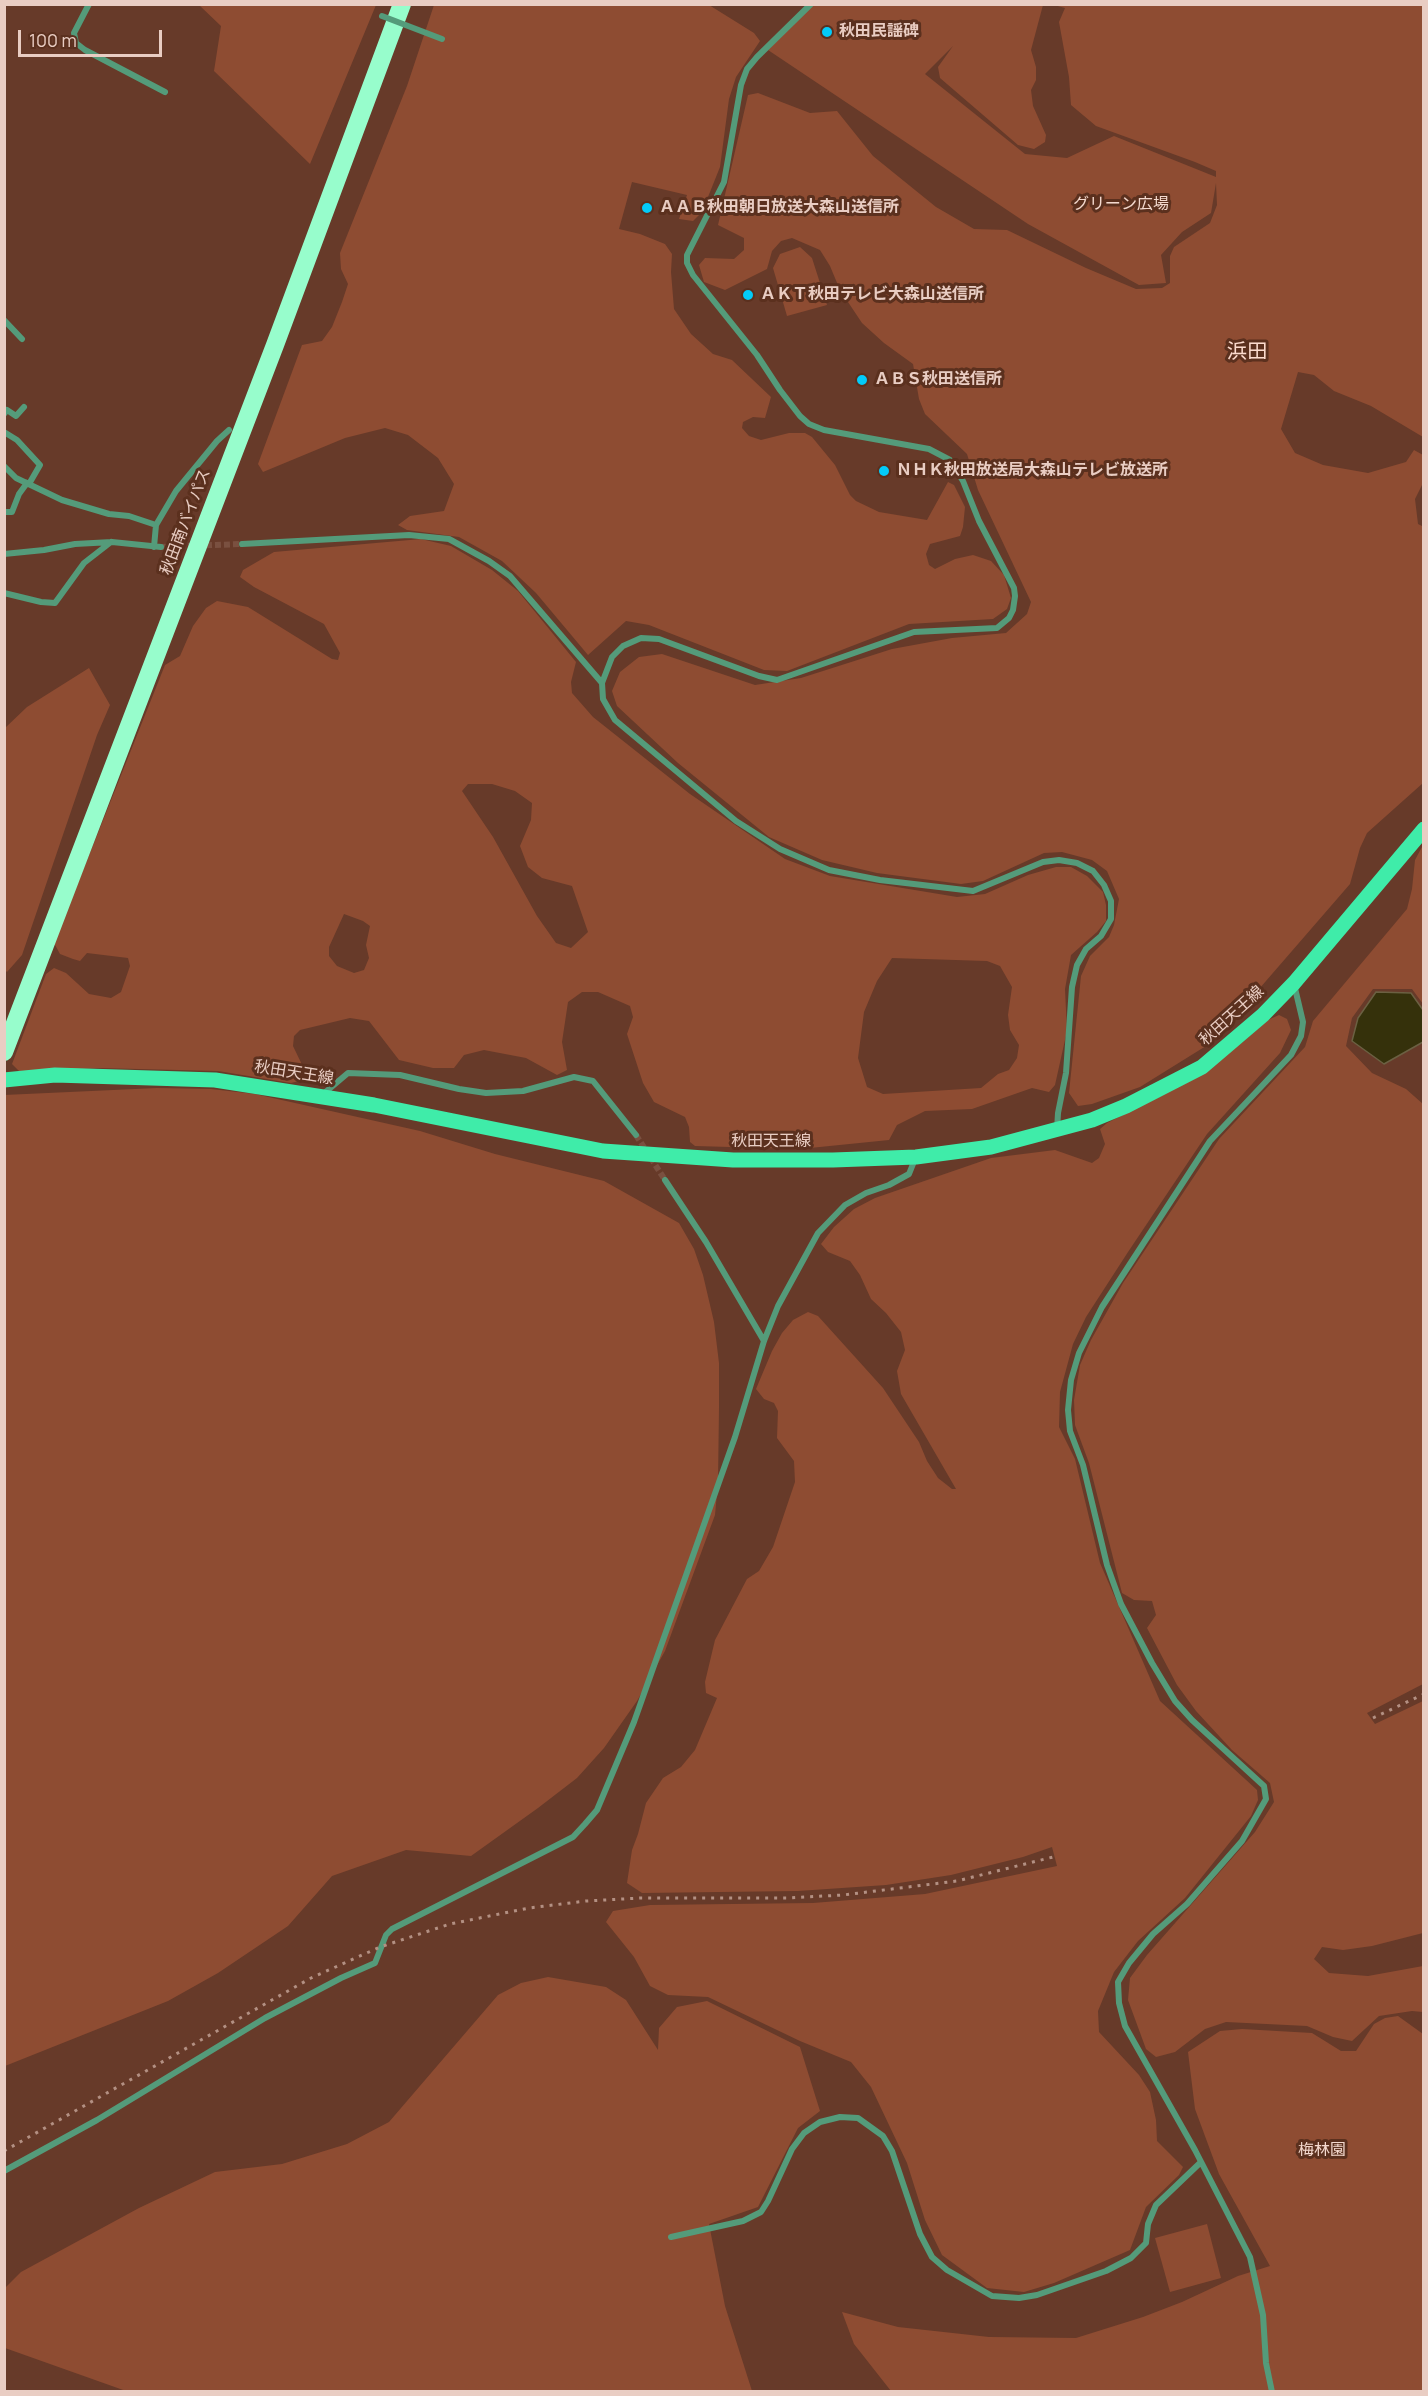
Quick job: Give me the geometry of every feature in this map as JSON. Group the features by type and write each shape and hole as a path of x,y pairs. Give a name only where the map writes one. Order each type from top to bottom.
{"highway":[{"name":"秋田南バイパス","path":"4,1052 271,356 402,4"}],"main road":[{"name":"秋田天王線","path":"4,1080 55,1075 215,1080 321,1095 603,1150 733,1160 916,1157 991,1147 1092,1120 1126,1106 1202,1068 1263,1015 1294,983 1424,829"}],"street":[{"path":"89,4 74,33 76,43 165,92"},
{"path":"811,4 747,69 741,85 724,182 689,251 687,263 693,275 757,355 793,407 809,424 824,430 929,449 943,456 955,466 979,521 1014,588 1013,610 1009,618 997,628 914,632 777,680 759,676 659,639 641,638 617,651 609,663 602,683 603,699 615,720 736,821 780,849 829,870 880,880 973,891 1043,862 1059,860 1077,863 1093,871 1104,885 1111,901 1111,919 1101,936 1086,950 1077,965 1072,987 1066,1073 1057,1130"},
{"path":"382,16 442,39"},
{"path":"4,321 22,339"},
{"path":"4,414 7,411 16,416 24,406"},
{"path":"4,554 75,544 112,542 158,547 156,525 176,491 217,441 229,430"},
{"path":"4,432 17,440 40,465 19,494 12,512 4,512"},
{"path":"4,466 16,478 62,500 156,525"},
{"path":"242,544 409,535 449,539 489,561 510,576 602,683"},
{"path":"4,592 40,602 54,603 84,563 112,542"},
{"path":"1272,2391 1266,2363 1265,2326 1253,2265 1200,2162 1125,2026 1119,2003 1119,1982 1129,1963 1153,1934 1187,1904 1242,1841 1266,1799 1264,1786 1180,1707 1152,1663 1121,1604 1107,1565 1083,1465 1070,1431 1068,1410 1071,1380 1078,1353 1102,1307 1210,1141 1292,1055 1301,1036 1303,1022 1294,983"},
{"path":"321,1095 348,1073 400,1075 486,1093 523,1091 574,1077 593,1081 636,1135"},
{"path":"4,2171 97,2120 265,2018 341,1978 375,1964 386,1935 392,1929 573,1837 597,1810 634,1722 735,1437 764,1341 778,1306 818,1233 845,1205 909,1174 916,1157"},
{"path":"665,1179 706,1242 764,1341"},
{"path":"671,2237 743,2221 761,2212 792,2149 804,2133 820,2122 840,2117 858,2118 883,2136 892,2151 920,2234 932,2258 947,2270 992,2296 1018,2298 1037,2295 1106,2271 1131,2258 1146,2243 1148,2224 1156,2205 1200,2162"}],"green space":[{"path":"199,5 376,5 310,164 214,71 221,26"},
{"path":"434,5 709,5 754,33 760,41 736,77 729,99 720,167 702,212 693,221 679,219 687,195 632,182 619,229 665,244 672,254 674,309 691,334 713,354 732,360 771,397 765,418 753,417 743,422 742,428 749,436 761,440 789,433 805,433 812,437 835,465 850,495 856,501 879,512 927,520 948,482 954,485 965,507 963,527 960,536 930,544 926,554 929,565 935,569 955,559 973,555 991,561 1004,575 1011,598 1007,609 993,619 909,624 787,671 764,670 649,625 626,621 588,655 536,593 502,561 459,537 407,530 398,525 410,516 444,511 454,484 438,458 408,435 385,428 345,438 263,472 258,464 302,345 322,341 332,327 342,302 348,284 341,269 340,253 407,86"},
{"name":"グリーン広場","path":"809,5 1043,5 1031,50 1036,67 1036,80 1031,90 1033,106 1046,135 1045,142 1034,149 1018,145 940,78 938,67 953,46 925,74 1025,154 1067,158 1114,136 1216,177 1216,171 1195,162 1096,126 1071,105 1069,77 1059,22 1065,8 1054,5 1423,5 1423,437 1371,406 1334,391 1314,375 1298,372 1281,429 1295,453 1323,465 1368,473 1406,462 1414,450 1423,455 1423,483 1415,499 1418,524 1424,527 1423,783 1367,833 1360,848 1350,884 1214,1041 1140,1087 1092,1104 1078,1106 1069,1093 1081,976 1090,956 1109,937 1119,899 1107,871 1092,860 1062,852 1044,853 983,881 961,884 877,873 822,860 769,837 678,763 617,706 612,691 620,672 639,657 662,654 755,685 801,678 892,649 952,638 1006,633 1027,614 1031,602 978,490 967,454 925,414 919,399 913,364 884,343 862,323 840,290 820,250 792,238 781,241 772,251 767,269 725,290 704,282 699,265 705,258 734,259 744,250 744,238 718,225 748,95 758,93 810,113 837,111 873,156 936,207 974,229 1007,230 1136,289 1162,288 1170,283 1170,256 1174,247 1210,223 1217,205 1216,183 1211,213 1182,232 1161,255 1166,283 1139,285 1028,224 768,50"},
{"path":"800,247 812,258 827,305 787,316 773,268 780,254"},
{"path":"421,539 451,546 492,570 518,591 576,662 571,682 572,693 593,717 690,794 785,859 830,876 957,897 985,894 1028,875 1056,867 1071,867 1087,876 1103,892 1106,921 1071,955 1065,989 1067,1031 1055,1085 1049,1092 1032,1088 972,1109 925,1111 897,1125 889,1140 800,1149 695,1146 690,1142 689,1127 685,1117 654,1102 643,1083 627,1034 633,1017 630,1006 598,992 582,992 568,1002 562,1042 567,1070 557,1075 526,1058 484,1050 464,1055 454,1068 433,1068 399,1060 369,1021 350,1018 300,1030 294,1036 293,1046 306,1073 303,1080 291,1083 218,1071 98,1068 20,1072 12,1064 46,974 54,968 66,973 89,994 111,998 121,992 130,966 128,958 87,953 80,961 60,954 54,943 165,665 180,656 193,626 206,608 217,601 248,607 332,659 338,660 340,653 324,624 254,587 240,577 243,570 274,552","holes":["468,784 492,784 515,791 532,803 531,820 520,846 528,867 542,878 572,886 588,932 571,948 556,943 537,916 493,837 462,791","344,914 370,926 366,945 369,958 364,970 354,973 337,966 329,956 329,947","892,958 987,961 1000,966 1012,987 1008,1015 1010,1030 1019,1045 1017,1058 1009,1070 998,1074 981,1088 883,1094 867,1087 858,1058 864,1012 877,981"]},
{"path":"89,668 110,705 97,735 22,955 7,972 4,969 5,728 27,707"},
{"path":"1423,845 1423,1004 1412,989 1373,989 1352,1018 1346,1046 1372,1073 1406,1089 1423,1104 1423,1684 1367,1713 1375,1724 1423,1701 1423,1933 1372,1946 1343,1950 1322,1947 1314,1959 1329,1973 1368,1976 1423,1966 1423,2012 1412,2011 1379,2016 1352,2041 1333,2037 1307,2026 1226,2022 1205,2029 1175,2052 1156,2057 1146,2049 1128,2000 1130,1978 1147,1955 1255,1832 1274,1802 1270,1783 1232,1750 1196,1711 1177,1685 1147,1628 1156,1615 1152,1601 1134,1600 1122,1593 1089,1463 1075,1425 1074,1400 1080,1365 1091,1340 1123,1283 1219,1139 1305,1047 1313,1021 1407,909 1415,860"},
{"path":"1279,1015 1287,1019 1291,1030 1280,1053 1207,1134 1128,1252 1086,1317 1073,1344 1060,1392 1059,1427 1075,1459 1100,1563 1160,1701 1257,1790 1258,1800 1251,1816 1185,1898 1138,1941 1114,1972 1098,2011 1099,2032 1139,2075 1150,2092 1156,2120 1157,2141 1183,2167 1179,2175 1146,2207 1130,2250 1054,2283 1024,2292 987,2288 942,2255 925,2220 907,2163 871,2087 851,2062 800,2041 708,1997 668,1995 650,1986 634,1957 606,1922 613,1911 650,1905 813,1903 925,1894 1057,1866 1052,1847 1023,1857 951,1875 886,1885 798,1891 642,1893 627,1883 632,1850 646,1803 663,1778 681,1767 695,1750 717,1698 706,1693 705,1682 715,1640 747,1579 759,1571 773,1547 795,1482 794,1461 777,1438 778,1411 774,1403 764,1399 756,1389 772,1351 782,1333 793,1320 808,1312 818,1316 883,1388 919,1442 938,1478 952,1489 956,1489 901,1394 897,1371 905,1350 901,1332 871,1299 860,1275 850,1261 828,1252 821,1244 834,1227 854,1209 875,1198 991,1158 1055,1150 1092,1163 1099,1158 1105,1144 1100,1129 1107,1123 1192,1080 1268,1020"},
{"path":"157,1088 211,1089 255,1094 420,1131 495,1154 604,1181 679,1223 694,1249 703,1275 714,1322 719,1363 718,1482 715,1515 665,1651 637,1701 604,1748 577,1778 471,1856 406,1850 332,1876 288,1926 218,1973 168,2001 5,2066 4,1095"},
{"path":"548,1977 606,1987 626,2000 658,2050 659,2028 677,2007 707,2001 800,2047 820,2111 798,2128 758,2207 709,2224 725,2306 752,2391 126,2391 5,2348 5,2288 21,2272 139,2208 215,2172 282,2164 347,2144 389,2122 498,1995 521,1983"},
{"name":"梅林園","path":"1398,2016 1423,2034 1423,2391 891,2391 854,2344 842,2312 898,2327 989,2337 1076,2338 1143,2317 1238,2276 1270,2266 1219,2174 1195,2109 1188,2052 1220,2031 1242,2029 1312,2033 1341,2051 1356,2051 1374,2024 1385,2018"},
{"path":"1207,2224 1221,2278 1170,2292 1155,2238"}],"shaded area":[{"path":"1376,992 1411,993 1423,1010 1423,1042 1384,1064 1352,1041 1358,1018"}],"tunnel":[{"path":"161,547 242,544"},
{"path":"636,1135 665,1180"}],"railway":[{"path":"1373,1718 1424,1694"},
{"path":"4,2151 311,1978 380,1947 450,1924 529,1908 586,1901 843,1895 957,1881 1057,1856"}],"place":[{"name":"秋田民謡碑","path":"827,32"},
{"name":"ＡＡＢ秋田朝日放送大森山送信所","path":"647,208"},
{"name":"ＡＫＴ秋田テレビ大森山送信所","path":"748,295"},
{"name":"ＡＢＳ秋田送信所","path":"862,380"},
{"name":"ＮＨＫ秋田放送局大森山テレビ放送所","path":"884,471"}],"district":[{"name":"浜田","path":"1247,352"}]}
